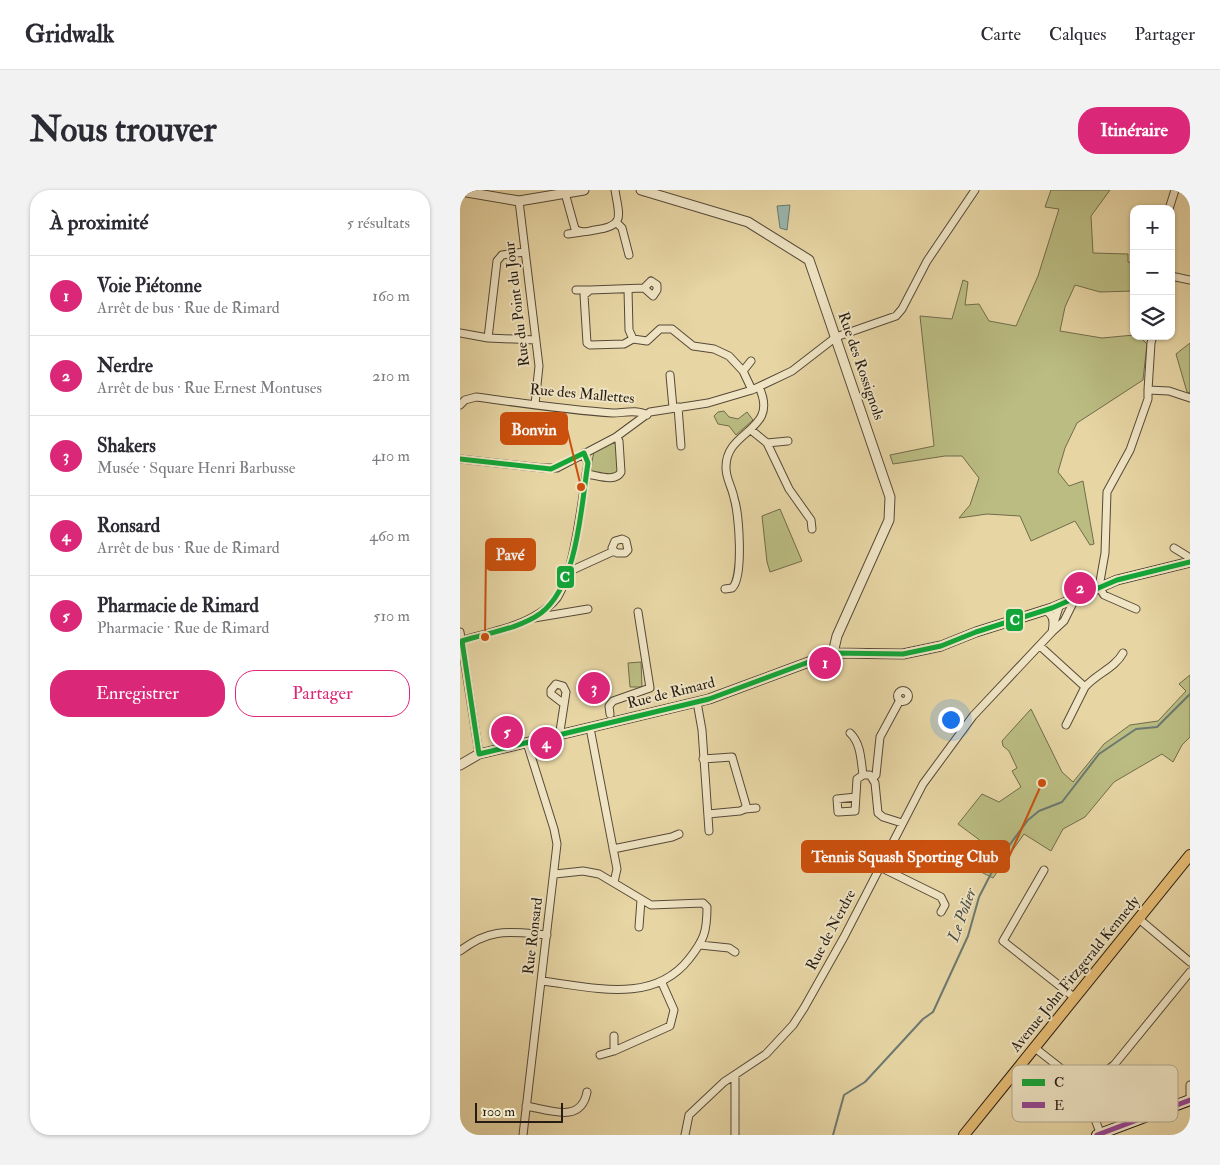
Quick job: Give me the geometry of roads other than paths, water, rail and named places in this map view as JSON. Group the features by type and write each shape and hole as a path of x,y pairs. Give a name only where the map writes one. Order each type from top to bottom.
{"main road":[{"name":"Avenue John Fitzgerald Kennedy","path":"1021,1065 1190,856"},
{"name":"Avenue John Fitzgerald Kennedy","path":"964,1135 1012,1076"},
{"path":"1178,1104 1190,1099"},
{"path":"1099,1135 1132,1122"}],"street":[{"path":"460,191 519,201 584,190"},
{"path":"568,234 609,228 617,223 619,218 615,190"},
{"name":"Rue des Rossignols","path":"641,190 748,222 810,260 874,445 890,497 891,509 884,531 837,636 833,653"},
{"name":"Rue des Mallettes","path":"460,405 470,397 476,397 647,414 656,410 726,399 756,389 792,371 836,337 892,318 899,313 927,261 975,190"},
{"path":"1170,205 1175,190"},
{"path":"565,193 575,229 583,232"},
{"name":"Rue du Point du Jour","path":"519,201 539,366 535,404"},
{"path":"617,223 622,228 629,255"},
{"path":"488,338 496,261 502,255 524,252"},
{"path":"1175,277 1190,280"},
{"path":"576,290 644,288"},
{"path":"628,289 629,330 633,339"},
{"path":"590,290 584,295 587,342 590,345 624,344 633,339 647,341 660,329 669,328 693,346 714,349 725,354 743,371 764,401 762,417 751,430 730,447 726,464 727,477 735,499 739,537 737,580 732,588 725,589"},
{"path":"460,333 488,338 536,340"},
{"path":"1136,609 1104,595 1099,587 1105,553 1107,492 1130,450 1148,399 1152,340"},
{"path":"743,371 751,362"},
{"path":"670,375 681,446"},
{"path":"1148,390 1169,391 1190,398"},
{"path":"460,459 551,468 616,437 647,414"},
{"path":"751,430 767,443 785,482 811,520 812,529"},
{"path":"586,474 613,478 619,475 621,472 616,437"},
{"path":"767,443 788,441"},
{"path":"461,641 531,618 552,604 564,585 568,572 588,463 584,453"},
{"path":"1174,548 1189,558"},
{"path":"568,572 614,551"},
{"name":"Rue de Rimard","path":"460,765 479,754 697,702 738,690 833,653 914,653 1060,604 1117,580 1189,558"},
{"path":"1043,610 1049,612 1057,624 1066,618 1076,597"},
{"path":"552,604 562,614"},
{"name":"Rue de Nerdre","path":"686,1135 689,1115 724,1082 772,1049 804,1008 923,784 959,732 1052,632 1057,624 1060,604"},
{"path":"531,618 588,609"},
{"path":"610,714 609,706 613,701 650,688 638,612"},
{"path":"460,632 479,754"},
{"path":"1040,646 1085,687"},
{"path":"1066,725 1085,687 1124,654"},
{"path":"900,700 880,737 876,775 873,778 878,813 883,817 902,823"},
{"path":"697,702 709,831"},
{"path":"559,735 564,704"},
{"path":"590,728 617,869 614,882"},
{"path":"850,733 859,747 863,775"},
{"name":"Rue Ronsard","path":"523,1135 557,844 527,744"},
{"path":"703,759 732,757 746,804 745,809"},
{"path":"856,797 855,783 859,776 870,775 873,778"},
{"path":"708,814 756,808"},
{"path":"613,849 679,834"},
{"path":"880,867 941,897 945,905 941,912"},
{"path":"1044,870 1003,941 1075,998"},
{"path":"542,981 626,990 650,987 662,983 677,973 700,945 707,926 706,904 699,902 651,905 614,882 590,872 554,874"},
{"path":"639,927 641,900"},
{"path":"1139,919 1190,962"},
{"path":"460,951 477,938 494,933 547,935"},
{"path":"700,945 729,948 735,952"},
{"path":"1113,1065 1190,972"},
{"path":"600,1055 614,1051 670,1026 674,1010 662,983"},
{"path":"614,1036 614,1051"},
{"path":"1035,1048 1056,1065"},
{"path":"734,1075 734,1135"},
{"path":"1190,1085 1190,1099"},
{"path":"526,1106 572,1112 580,1109 585,1104 587,1092"},
{"path":"1095,1122 1099,1135"}],"water":[{"path":"790,205 787,230 780,228 777,206"}],"waterway":[{"name":"Le Polier","path":"833,1135 844,1095 865,1082 923,1019 933,1012 968,936 979,897 997,862 1028,820 1039,811 1062,802 1099,754 1136,729 1157,727 1190,694"}],"place":[{"name":"Bonvin","path":"581,487"},
{"name":"Nerdre","path":"1080,588"},
{"name":"Pavé","path":"485,637"},
{"name":"Voie Piétonne","path":"825,663"},
{"name":"Shakers","path":"594,688"},
{"name":"Pharmacie de Rimard","path":"507,732"},
{"name":"Ronsard","path":"546,743"},
{"name":"Tennis Squash Sporting Club","path":"1042,783"}]}
